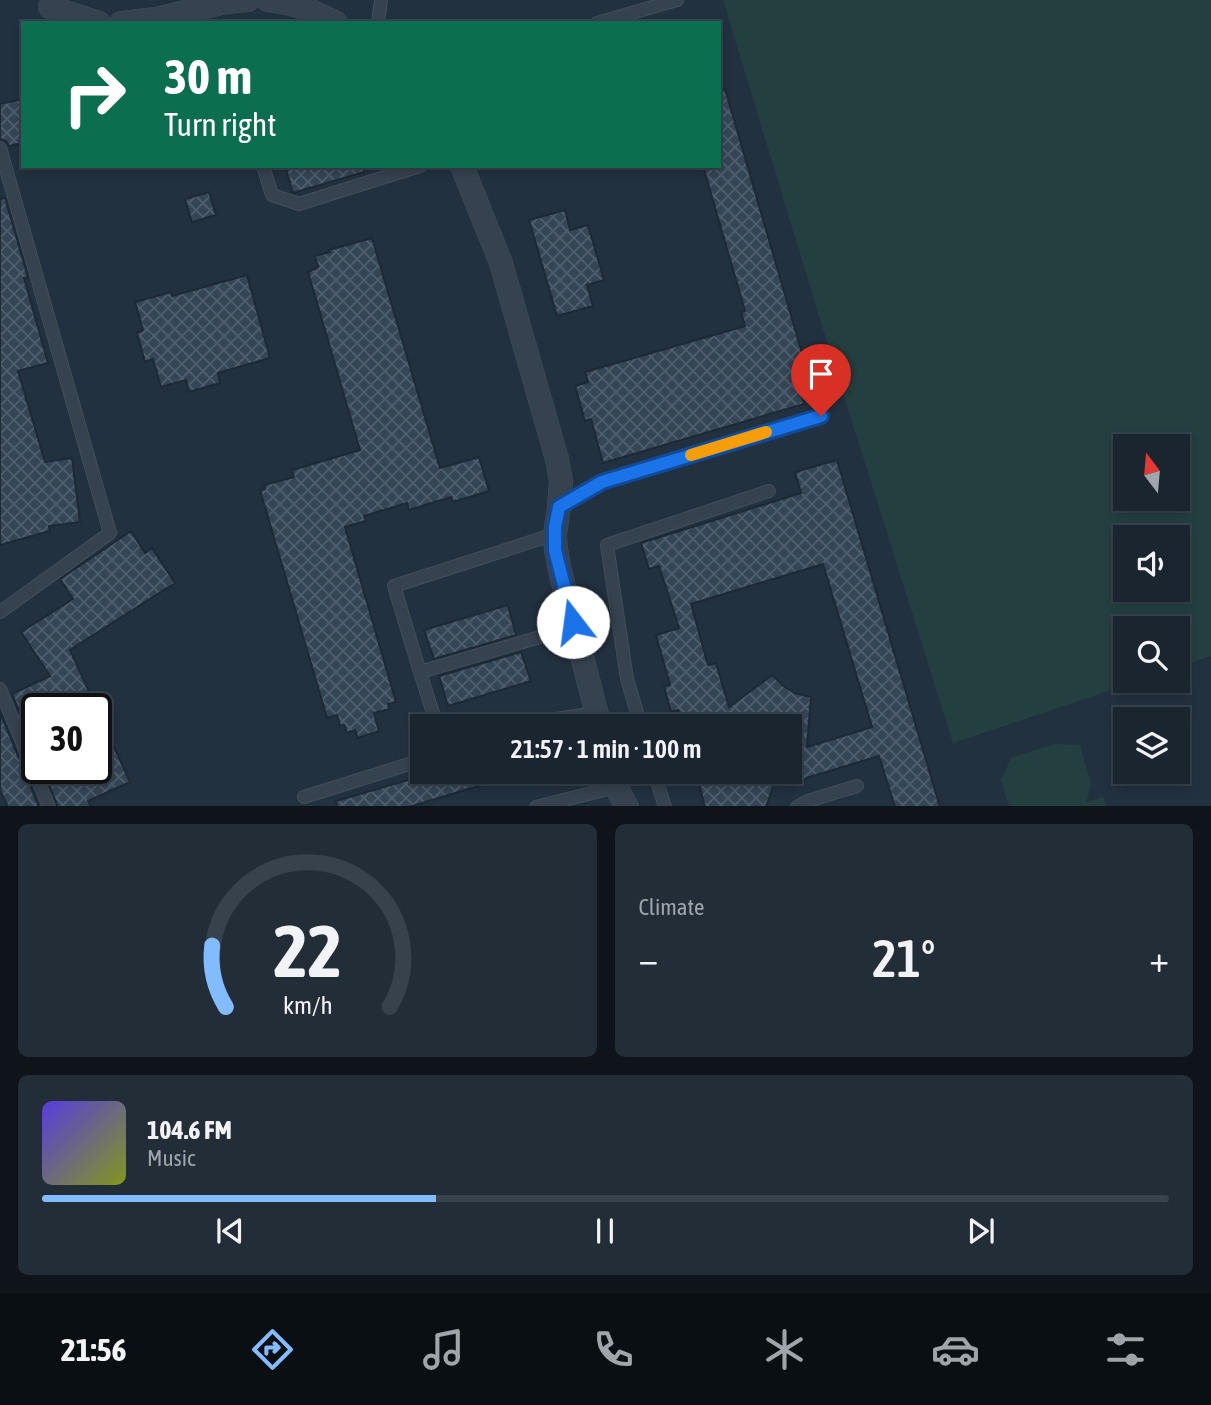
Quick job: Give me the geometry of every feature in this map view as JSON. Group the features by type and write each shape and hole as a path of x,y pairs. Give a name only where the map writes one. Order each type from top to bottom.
{"street":[{"path":"139,21 225,2 248,0"},
{"path":"268,0 284,1 307,8 332,21"},
{"path":"47,3 94,21"},
{"path":"463,168 501,263 557,459 561,481 555,550 597,714"}],"lane":[{"path":"377,21 381,0"},
{"path":"604,21 677,0"},
{"path":"0,148 110,533 0,612"},
{"path":"264,168 272,195 299,204 411,168"},
{"path":"559,507 602,482 821,416"},
{"path":"637,714 627,679 607,545 769,491"},
{"path":"434,714 394,586 555,534"},
{"path":"420,672 541,637"},
{"path":"0,689 49,806"},
{"path":"304,797 410,764"},
{"path":"657,784 664,806"},
{"path":"799,806 857,786"},
{"path":"541,806 618,789"}],"green space":[{"path":"723,0 1211,0 1211,656 1190,663 1190,616 1113,616 1113,689 953,743"},
{"path":"1054,744 1080,745 1091,784 1086,802 1103,797 1106,806 1009,806 1001,780 1011,758"}],"building":[{"path":"725,89 809,377 797,380 804,404 603,463 591,419 585,421 575,386 588,382 585,372 745,326 741,312 745,311 704,168 721,168 721,90"},
{"path":"21,99 21,143 9,146 6,141 0,139 0,104"},
{"path":"286,168 364,168 364,172 293,193"},
{"path":"209,192 216,215 192,222 185,199"},
{"path":"5,198 28,277 24,278 48,363 18,371 45,462 72,458 80,522 49,526 50,531 0,545 0,199"},
{"path":"565,210 570,230 588,225 604,280 587,285 593,306 557,316 529,220"},
{"path":"372,238 440,468 479,457 489,491 453,502 451,497 409,510 407,503 364,516 366,521 345,527 396,702 388,704 390,709 374,713 379,731 358,738 355,730 347,733 344,725 340,726 337,715 327,718 260,490 265,489 264,485 294,477 292,470 360,450 308,272 318,267 315,256"},
{"path":"247,275 270,358 218,373 220,383 189,392 186,380 161,387 153,359 145,362 137,333 143,330 135,302 171,292 172,296"},
{"path":"837,460 940,806 895,806 879,756 802,780 802,714 679,714 678,710 671,712 664,686 670,685 656,635 679,628 659,566 649,569 641,543 801,493 795,472","holes":["823,564 872,727 807,747 811,697 786,688 772,675 729,707 716,663 708,665 691,604"]},
{"path":"131,531 145,553 152,548 175,583 70,650 90,693 21,693 21,716 12,694 50,676 21,632 73,599 60,579"},
{"path":"508,605 516,635 434,659 424,630"},
{"path":"521,652 531,681 448,706 439,676"},
{"path":"0,712 21,763 21,784 30,784 39,806 8,806 0,790"},
{"path":"112,742 130,782 88,801 90,806 58,806 49,784 112,784"},
{"path":"410,779 410,784 485,784 412,806 337,806 336,801"},
{"path":"699,784 774,784 766,806 705,806"}],"slow traffic":[{"path":"691,455 766,432"}],"route":[{"path":"573,622 555,550 555,527 559,507 602,482 821,416"}]}
